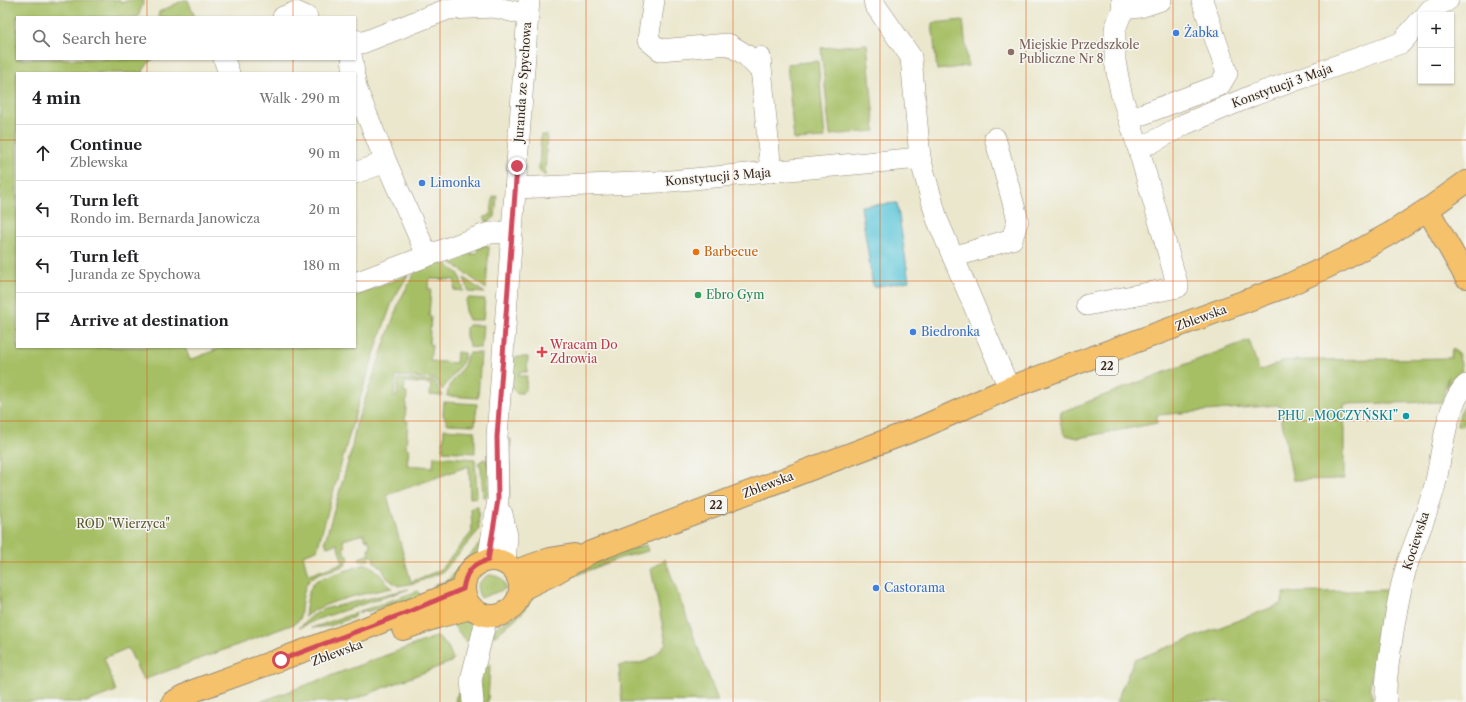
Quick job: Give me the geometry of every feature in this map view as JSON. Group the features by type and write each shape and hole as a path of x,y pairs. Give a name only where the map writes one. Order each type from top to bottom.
{"main road":[{"name":"Zblewska","path":"922,427 999,405 1320,286 1384,252 1431,215 1466,182"},
{"name":"Zblewska","path":"507,571 555,573 591,552 922,427 1009,388 1284,287 1466,199"},
{"path":"1431,215 1466,277"},
{"name":"22","path":"474,604 465,578 470,569 478,563 507,571"},
{"path":"474,604 501,615 513,607 518,599 507,571"},
{"name":"Zblewska","path":"174,702 196,690 366,628 474,604"},
{"name":"Zblewska","path":"205,702 474,604"}],"street":[{"path":"659,0 648,40 660,50 728,44 760,62 771,172"},
{"path":"874,0 875,5 911,57 920,158 937,219 1009,388"},
{"path":"1087,306 1178,287 1130,119 1121,93 1115,61 1115,29 1123,4 1140,7 1160,0"},
{"path":"1130,119 1220,85 1227,73 1202,0"},
{"path":"1428,12 1448,0"},
{"path":"356,49 448,9 494,7 528,8"},
{"name":"Juranda ze Spychowa","path":"507,571 498,500 497,437 528,8"},
{"path":"286,16 296,12 305,16"},
{"name":"Konstytucji 3 Maja","path":"1138,147 1151,143 1185,124 1254,95 1401,42 1418,23"},
{"path":"224,60 229,72"},
{"path":"354,72 355,60"},
{"path":"356,88 386,162 427,255"},
{"path":"953,257 1012,239 1018,220 995,138"},
{"name":"Konstytucji 3 Maja","path":"515,188 660,182 920,158"},
{"path":"356,173 386,162"},
{"path":"356,283 427,255 491,233 512,232"},
{"name":"Kociewska","path":"1386,702 1385,685 1395,612 1404,578 1435,485 1450,413 1460,391 1466,385"},
{"path":"473,702 471,680 484,623 474,604"}],"green space":[{"name":"ROD \"Wierzyca\"","path":"0,0 120,0 121,3 129,0 144,0 138,16 16,16 16,60 152,60 144,72 16,72 16,348 185,348 190,360 220,348 356,348 356,296 408,275 393,300 380,336 356,411 317,550 303,555 308,575 343,563 337,544 327,547 325,541 351,452 356,425 399,302 415,272 442,261 459,274 464,291 454,290 455,280 429,279 428,289 431,289 429,316 431,317 429,344 432,345 430,361 456,363 457,352 464,353 464,360 442,390 435,379 396,376 394,397 397,397 398,379 434,381 443,396 430,395 431,384 405,382 404,393 407,393 405,421 408,421 406,448 409,449 407,465 433,467 434,456 475,459 477,497 470,498 469,466 387,495 411,582 440,570 472,532 471,508 478,507 479,530 443,572 415,583 398,586 387,578 382,568 373,561 374,557 370,556 369,560 360,561 359,558 370,554 368,548 371,547 368,539 366,540 363,534 343,540 345,547 343,548 346,556 348,555 349,560 345,561 346,565 311,578 307,583 303,595 300,619 294,624 143,680 128,648 104,658 116,691 86,702 0,702"},
{"path":"184,0 188,0 195,16 158,16 159,12"},
{"path":"963,20 968,66 937,70 932,23"},
{"path":"867,44 875,131 830,135 821,48"},
{"path":"818,61 825,138 794,140 787,64"},
{"path":"541,135 547,135 545,176 539,169"},
{"path":"497,196 495,217 487,223 484,217 491,215 493,197"},
{"path":"486,245 489,247 486,289 447,259 470,251 472,255 478,252 477,248"},
{"path":"464,278 485,293 469,292"},
{"path":"469,298 485,299 483,320 469,320 465,311 466,300"},
{"path":"469,325 483,325 481,348 470,347 466,337 466,328"},
{"path":"1249,340 1259,371 1279,363 1280,361 1451,358 1452,349 1458,353 1462,369 1460,375 1450,388 1447,387 1448,376 1442,402 1344,404 1344,479 1293,480 1279,405 1157,415 1157,423 1078,438 1065,435 1060,422 1061,412"},
{"path":"470,353 481,353 478,398 447,396 450,385 464,366 467,355"},
{"path":"528,357 527,372 519,372 519,376 527,376 526,389 522,393 515,392 512,386 511,376 513,358"},
{"path":"444,402 477,404 475,425 448,424 443,415"},
{"path":"1466,402 1466,417 1463,426 1457,425 1460,413"},
{"path":"444,429 475,431 475,453 443,451"},
{"path":"509,439 511,439 509,499 505,479"},
{"path":"484,459 488,461 488,494 486,497 483,497 481,468 478,463"},
{"path":"482,541 482,549 465,564 453,582 436,593 433,586 448,580"},
{"path":"646,545 648,551 620,558 564,580 594,562 622,551"},
{"path":"665,559 718,701 622,702 619,665 641,663 651,659 666,643 651,569"},
{"path":"366,564 374,568 392,588 336,601 305,616 309,591 317,580"},
{"path":"490,575 496,576 503,580 505,589 481,598 478,591 480,581"},
{"path":"409,589 318,619 299,628 312,616 324,609"},
{"path":"1388,590 1370,685 1373,702 1116,702 1134,660 1281,604 1284,593"},
{"path":"418,591 421,597 367,612 366,610 354,614 354,617 330,626 312,628"},
{"path":"536,593 523,612 495,636 493,636 495,628 518,614 529,596"},
{"path":"464,618 467,620 472,629 471,644 466,641 449,620"},
{"path":"438,636 448,647 453,659 451,662 347,702 260,702"},
{"path":"481,663 490,665 488,702 480,702"},
{"path":"464,682 467,702 455,702 456,697"}],"water":[{"path":"897,203 909,281 873,287 861,206"}],"place":[{"name":"Żabka","path":"1176,33"},
{"name":"Miejskie Przedszkole Publiczne Nr 8","path":"1011,52"},
{"name":"Limonka","path":"422,183"},
{"name":"Barbecue","path":"696,252"},
{"name":"Ebro Gym","path":"698,295"},
{"name":"Biedronka","path":"913,332"},
{"name":"Wracam Do Zdrowia","path":"542,352"},
{"name":"PHU ,,MOCZYŃSKI”","path":"1406,416"},
{"name":"Castorama","path":"876,588"}],"route":[{"path":"281,660 408,612 463,589 465,578 470,569 478,563 488,560 498,500 497,437 517,166"}]}
